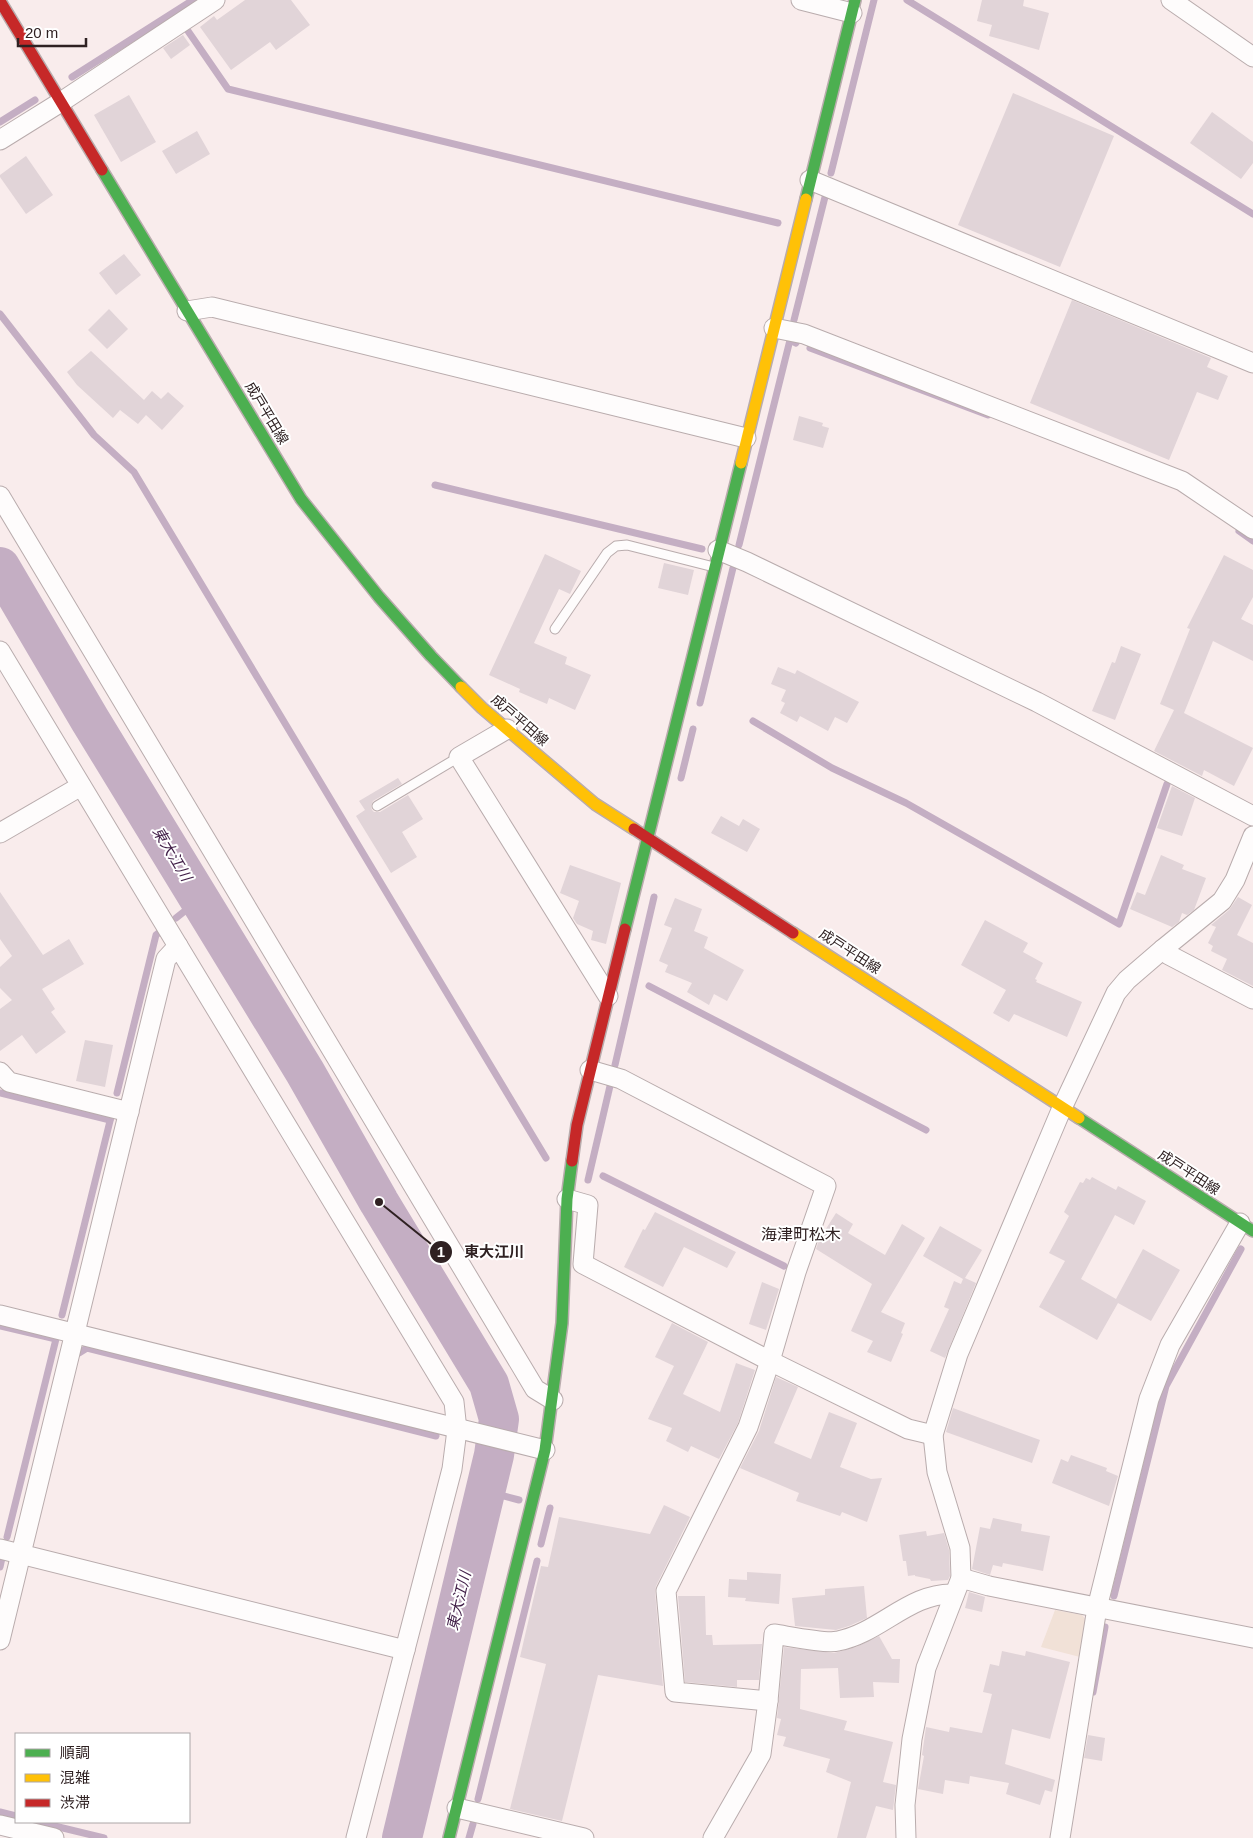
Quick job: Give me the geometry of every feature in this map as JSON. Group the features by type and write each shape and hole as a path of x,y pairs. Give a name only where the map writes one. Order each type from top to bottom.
{"street":[{"path":"0,140 215,0"},
{"path":"450,1838 539,1449 553,1400 562,1323 568,1199 577,1125 853,7 801,0"},
{"path":"1171,0 1253,57"},
{"name":"成戸平田線","path":"0,1 301,499 378,596 431,656 482,708 595,804 1246,1227"},
{"path":"810,180 1253,363"},
{"path":"187,311 212,307 746,438"},
{"path":"774,328 804,334 1182,480 1253,529"},
{"path":"0,496 536,1389 553,1400"},
{"path":"716,558 747,562 1036,702 1253,816"},
{"path":"0,651 454,1402 461,1430 406,1650 356,1838"},
{"path":"507,729 459,757 608,996"},
{"path":"0,833 81,786"},
{"path":"906,1838 905,1805 912,1739 926,1668 957,1586 960,1548 937,1472 933,1434 958,1354 1062,1108 1116,993 1127,980 1163,949 1222,902 1235,880 1253,836"},
{"path":"0,1640 166,959 178,946"},
{"path":"1163,949 1169,955 1253,999"},
{"path":"590,1070 621,1079 826,1186 796,1272 748,1428 666,1591 675,1692 768,1701"},
{"path":"0,1072 9,1082 129,1112"},
{"path":"568,1199 588,1205 583,1264 770,1361 908,1429 933,1434"},
{"path":"1060,1838 1097,1608 1149,1399 1170,1346 1246,1227"},
{"path":"0,1316 539,1449"},
{"path":"0,1549 406,1650"},
{"path":"713,1838 761,1754 774,1634 836,1642 857,1636 926,1597 957,1586 989,1586 1253,1638"},
{"path":"457,1808 584,1838"},
{"path":"0,1825 54,1838"}],"lane":[{"path":"555,629 607,553 616,546 627,544 716,558"},
{"path":"377,806 459,757"}],"shaded area":[{"path":"1055,1610 1082,1615 1086,1620 1080,1657 1041,1647"}],"building":[{"path":"245,0 291,0 310,25 276,50 270,42 231,70 200,27 214,16 217,20"},
{"path":"982,0 1024,0 1023,6 1049,13 1039,50 989,36 992,25 977,21"},
{"path":"183,35 190,45 171,59 163,48"},
{"path":"1013,93 1114,136 1060,267 958,225"},
{"path":"129,95 156,142 121,162 94,115"},
{"path":"1212,112 1253,142 1253,163 1241,179 1190,143"},
{"path":"197,131 210,154 176,174 162,151"},
{"path":"26,156 53,195 26,214 0,175"},
{"path":"124,254 141,275 116,295 99,273"},
{"path":"1072,300 1211,358 1207,367 1228,376 1218,400 1197,392 1169,460 1030,403"},
{"path":"109,309 128,329 107,349 88,330"},
{"path":"91,351 144,400 152,391 161,399 168,392 184,406 162,430 146,415 138,424 120,410 113,418 77,385 67,372"},
{"path":"799,416 823,423 822,426 829,428 823,448 793,440"},
{"path":"545,554 581,571 570,594 559,589 534,643 567,657 565,664 591,675 575,710 549,698 547,704 519,692 520,689 489,675"},
{"path":"1224,555 1253,570 1253,597 1241,619 1253,625 1253,661 1213,641 1184,713 1253,748 1234,786 1204,770 1202,776 1154,751 1174,710 1160,704 1190,629 1187,628"},
{"path":"664,563 694,570 688,595 658,588"},
{"path":"1121,646 1141,654 1115,720 1092,711 1112,662 1115,663"},
{"path":"778,667 795,674 797,670 859,702 847,723 835,717 828,731 800,716 797,722 780,713 785,703 781,701 786,690 771,684"},
{"path":"398,778 402,784 373,801 372,810 380,812 408,795 423,819 402,832 417,857 391,873 356,816 365,810 359,801"},
{"path":"1172,786 1195,798 1182,836 1157,828"},
{"path":"721,816 739,826 743,819 760,829 747,852 711,833"},
{"path":"1161,855 1184,865 1182,869 1206,878 1194,910 1187,915 1182,913 1179,922 1172,927 1130,909 1137,892 1145,895"},
{"path":"570,865 621,883 606,944 591,940 593,931 577,924 573,918 579,901 560,893"},
{"path":"0,892 43,955 69,939 84,964 42,989 55,1009 51,1012 66,1032 36,1054 22,1035 0,1051 0,1009 12,1000 0,988 0,967 12,956 0,939"},
{"path":"1238,897 1252,905 1237,935 1253,943 1253,986 1222,970 1227,959 1211,951 1213,946 1208,943 1216,927 1211,925 1229,910"},
{"path":"675,898 702,909 694,931 708,937 704,948 744,970 727,1001 714,994 709,1005 687,992 692,983 665,972 668,965 659,961 672,928 664,925"},
{"path":"985,920 1028,943 1023,952 1043,963 1035,979 1037,980 1036,982 1082,1002 1067,1037 1014,1014 1009,1022 993,1013 1006,990 961,965"},
{"path":"85,1040 113,1045 105,1087 76,1081"},
{"path":"1092,1177 1116,1190 1118,1186 1146,1201 1134,1225 1115,1215 1081,1279 1116,1299 1143,1249 1180,1270 1151,1321 1118,1303 1097,1340 1039,1307 1065,1261 1049,1253 1069,1216 1064,1212 1080,1182 1083,1183 1086,1178 1090,1180"},
{"path":"655,1212 736,1252 727,1268 684,1247 663,1287 624,1267 643,1229 645,1230"},
{"path":"836,1213 853,1224 848,1233 885,1255 902,1224 925,1238 881,1312 905,1323 901,1333 903,1334 891,1362 867,1352 873,1341 851,1331 872,1284 816,1249 819,1240"},
{"path":"940,1226 982,1250 965,1278 976,1283 945,1358 930,1351 949,1309 944,1307 954,1281 961,1284 963,1279 923,1256"},
{"path":"762,1282 779,1289 766,1330 749,1324"},
{"path":"672,1323 708,1342 683,1394 720,1412 736,1363 755,1370 738,1423 719,1459 691,1446 688,1452 666,1441 672,1428 648,1419 674,1366 655,1357"},
{"path":"776,1377 798,1387 774,1443 811,1459 829,1412 857,1423 840,1467 871,1479 882,1478 867,1522 842,1512 840,1516 796,1501 799,1493 740,1468 759,1431"},
{"path":"953,1408 1040,1440 1032,1463 946,1432"},
{"path":"1071,1455 1107,1468 1106,1471 1118,1476 1109,1506 1052,1483 1061,1459 1068,1462"},
{"path":"664,1505 690,1517 655,1591 663,1686 598,1675 562,1821 510,1809 546,1664 520,1657 541,1566 548,1567 559,1517 650,1534"},
{"path":"993,1518 1022,1524 1021,1531 1050,1536 1043,1571 1003,1563 1002,1567 993,1565 990,1575 972,1569 980,1527 990,1529"},
{"path":"926,1531 927,1536 944,1533 949,1550 950,1576 948,1580 931,1581 930,1579 915,1575 908,1576 906,1561 903,1561 899,1535"},
{"path":"747,1572 781,1574 779,1604 745,1601 746,1598 728,1597 729,1579 747,1580"},
{"path":"864,1586 867,1618 836,1630 795,1626 792,1598 825,1595 825,1589"},
{"path":"969,1592 985,1597 982,1612 965,1608"},
{"path":"678,1596 705,1596 706,1635 712,1635 713,1645 762,1644 759,1680 737,1680 737,1687 685,1682"},
{"path":"879,1636 892,1659 900,1659 899,1683 873,1682 874,1697 840,1698 838,1668 801,1669 800,1709 847,1721 844,1730 893,1742 883,1782 896,1785 893,1810 876,1806 866,1838 837,1838 851,1782 826,1772 830,1759 783,1746 786,1737 777,1735 781,1719 777,1718 784,1647 834,1653 856,1647"},
{"path":"1002,1651 1025,1656 1026,1651 1070,1662 1050,1739 1012,1729 1005,1764 1055,1780 1052,1792 1045,1790 1040,1805 1006,1794 1009,1783 970,1776 969,1784 945,1780 943,1794 918,1789 924,1756 922,1755 926,1727 949,1732 950,1727 982,1733 992,1694 983,1692 990,1664 999,1666"},
{"path":"1088,1735 1105,1738 1102,1761 1084,1758"}],"waterway":[{"path":"72,77 193,0"},
{"path":"831,173 874,0"},
{"path":"907,0 1253,214"},
{"path":"188,31 228,89 778,223"},
{"path":"0,122 35,100"},
{"path":"794,320 825,197"},
{"path":"0,314 94,435 134,472 546,1158"},
{"path":"739,545 790,340 796,343"},
{"path":"810,348 988,415"},
{"path":"435,485 702,549"},
{"path":"1239,531 1253,541"},
{"name":"東大江川","path":"0,567 90,720 305,1072 379,1202 489,1384 499,1419 494,1455 402,1838"},
{"path":"700,703 733,568"},
{"path":"753,721 832,768 906,803 1119,924 1167,784"},
{"path":"681,778 693,729"},
{"path":"615,1065 654,897"},
{"path":"176,918 200,899"},
{"path":"117,1093 156,935 161,931"},
{"path":"649,986 926,1130"},
{"path":"588,1180 610,1086"},
{"path":"0,1093 110,1120"},
{"path":"62,1315 111,1117"},
{"path":"603,1176 784,1266"},
{"path":"1114,1596 1166,1386 1241,1249"},
{"path":"0,1326 56,1339 7,1537"},
{"path":"79,1353 87,1348 436,1436"},
{"path":"485,1491 519,1500"},
{"path":"541,1544 550,1508"},
{"path":"0,1567 2,1558"},
{"path":"478,1799 537,1561"},
{"path":"1093,1692 1105,1627"},
{"path":"0,1812 15,1816"},
{"path":"42,1823 104,1838"},
{"path":"469,1838 473,1824"}],"traffic: fast":[{"path":"806,199 855,0"},
{"path":"102,170 301,499 379,597 461,687"},
{"path":"625,929 741,463"},
{"path":"1079,1118 1253,1231"},
{"path":"449,1838 545,1450 562,1323 567,1199 572,1161"}],"traffic: slow":[{"path":"741,463 806,199"},
{"path":"461,687 482,708 595,804 634,829"},
{"path":"793,933 1079,1118"}],"traffic: jam":[{"path":"0,1 102,170"},
{"path":"634,829 793,933"},
{"path":"572,1161 577,1125 625,929"}],"place":[{"name":"東大江川","path":"379,1202"}],"district":[{"name":"海津町松木","path":"801,1234"}]}
